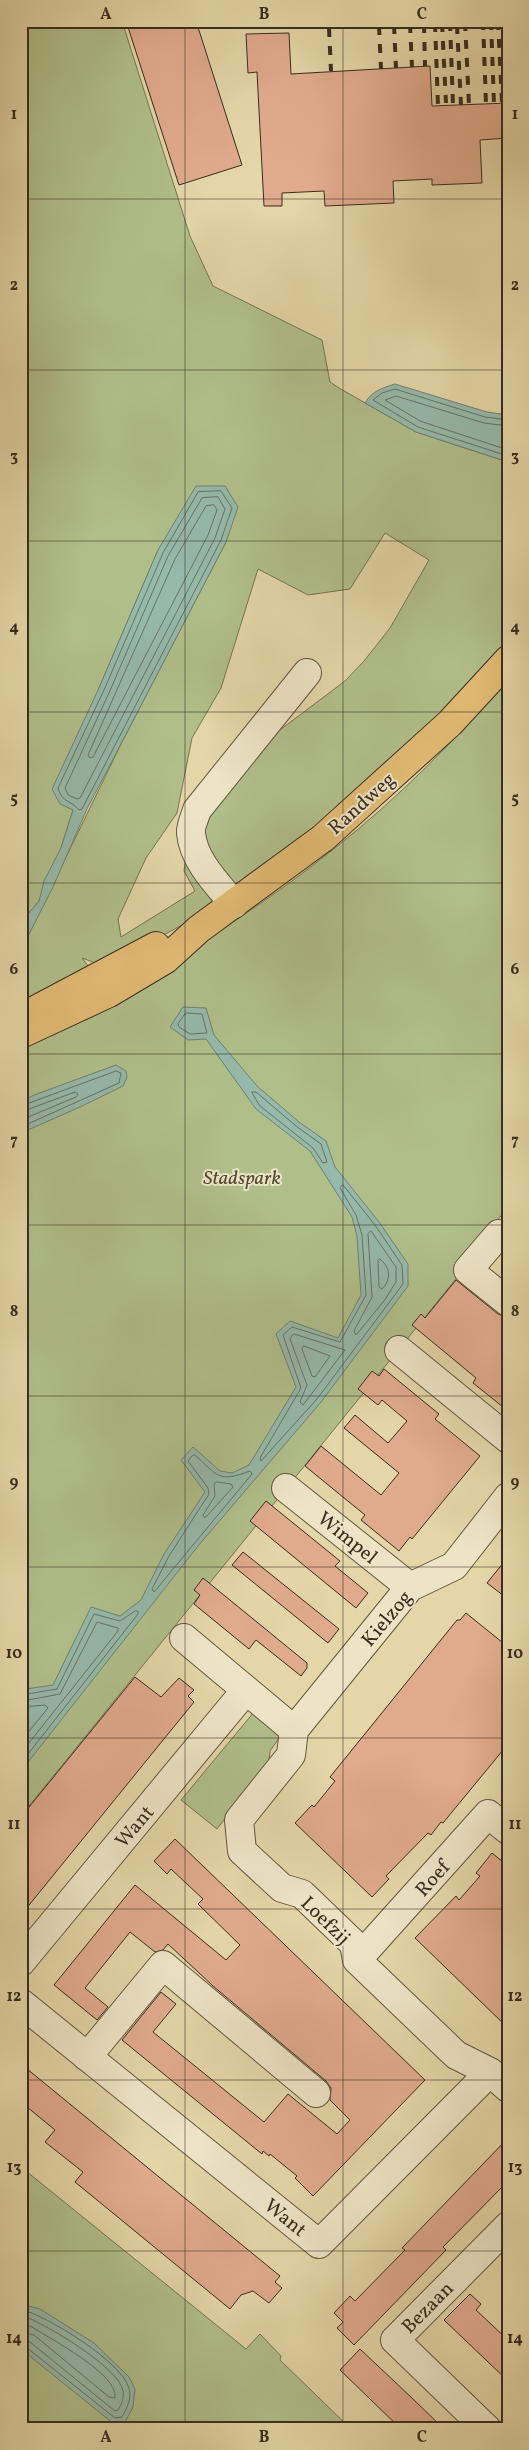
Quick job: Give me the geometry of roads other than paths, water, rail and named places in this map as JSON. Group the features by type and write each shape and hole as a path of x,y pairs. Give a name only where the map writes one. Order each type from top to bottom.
{"main road":[{"name":"Randweg","path":"21,1034 109,993 166,959 199,929 323,838 450,722 508,660"},
{"name":"Randweg","path":"21,1018 106,971 166,941 199,929"}],"street":[{"path":"234,904 209,874 196,850 190,832 196,810 307,673"},
{"path":"508,1241 499,1234 468,1270 508,1302"},
{"path":"399,1350 508,1438"},
{"name":"Wimpel","path":"286,1488 410,1587"},
{"name":"Kielzog","path":"294,1730 410,1587 454,1566 508,1497"},
{"path":"184,1638 294,1730"},
{"name":"Want","path":"21,1962 246,1690"},
{"name":"Loefzij","path":"294,1730 291,1755 239,1820 242,1851 282,1888 302,1894 354,1944 357,1960 456,2054 499,2080"},
{"name":"Roef","path":"357,1960 488,1814 508,1830"},
{"path":"87,2057 163,1965 316,2093"},
{"name":"Want","path":"21,2003 319,2244 499,2080"},
{"name":"Bezaan","path":"487,2429 395,2340 508,2226"}],"water":[{"path":"395,384 487,412 508,415 508,462 416,432 365,403 374,393"},
{"path":"196,486 225,486 238,507 226,542 87,809 53,887 21,950 21,928 24,919 39,901 44,881 61,848 73,810 60,804 52,789 99,688 158,550"},
{"path":"183,1007 206,1008 214,1035 257,1086 299,1122 326,1141 335,1167 379,1222 408,1264 408,1286 321,1402 198,1546 21,1771 21,1727 23,1724 21,1717 21,1682 26,1689 53,1685 91,1607 120,1616 141,1600 164,1554 205,1492 181,1460 193,1447 220,1471 232,1473 249,1465 296,1387 276,1334 290,1321 338,1338 361,1295 357,1236 352,1217 310,1151 256,1109 206,1039 188,1040 170,1027"},
{"path":"116,1065 126,1071 127,1077 123,1086 21,1133 21,1102 34,1095"},
{"path":"21,2304 40,2309 94,2343 129,2377 135,2389 133,2407 125,2422 114,2424 21,2349"}],"railway":[{"path":"483,21 486,104"},
{"path":"491,21 494,104"},
{"path":"498,21 502,103"},
{"path":"506,21 508,52"},
{"path":"450,22 453,106"},
{"path":"465,22 469,105"},
{"path":"435,23 438,106"},
{"path":"442,23 446,103"},
{"path":"410,24 412,67"},
{"path":"424,24 425,66"},
{"path":"394,25 396,68"},
{"path":"457,25 461,105"},
{"path":"379,26 381,69"},
{"path":"329,28 331,71"}],"park label":[{"name":"Stadspark","path":"242,1177"}]}
